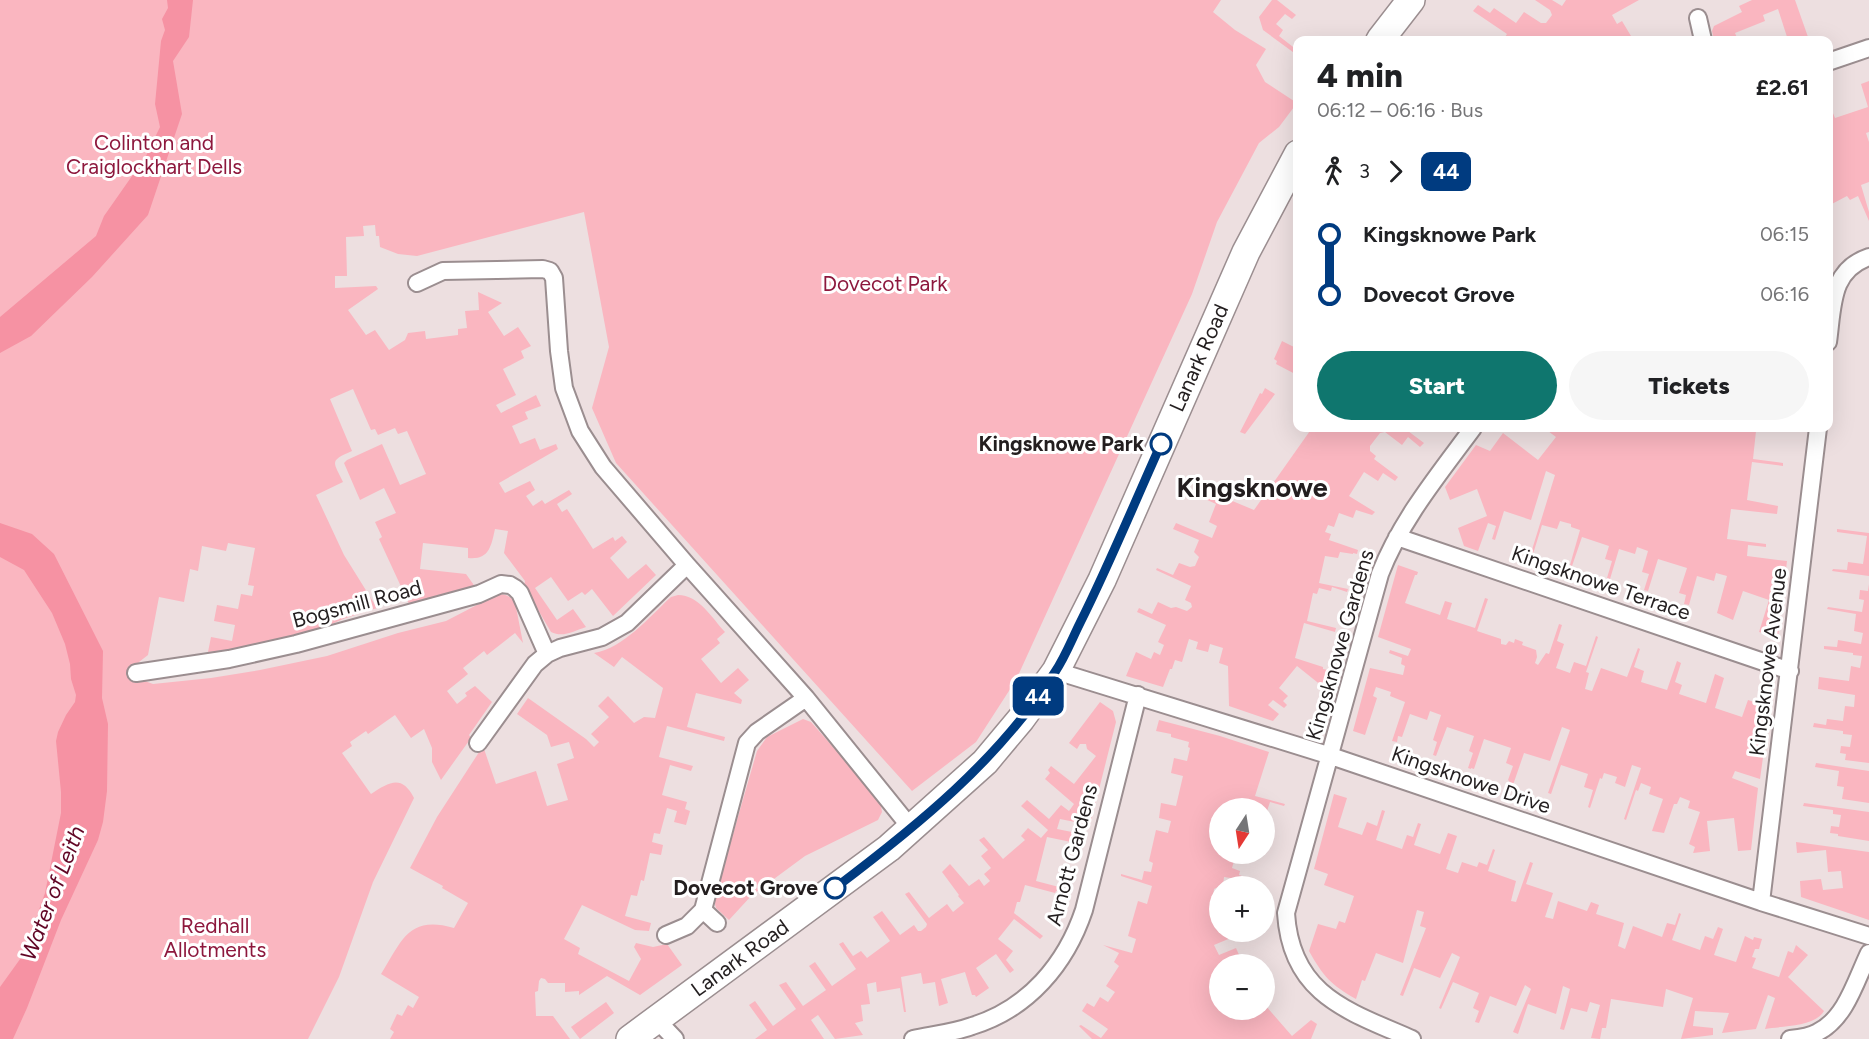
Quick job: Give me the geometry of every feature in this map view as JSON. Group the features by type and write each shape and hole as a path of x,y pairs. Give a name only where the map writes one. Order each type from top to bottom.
{"main road":[{"path":"1383,36 1411,0"},
{"name":"Lanark Road","path":"630,1039 889,848 985,762 1021,719 1056,671 1102,580 1246,252 1293,163"}],"street":[{"path":"1698,18 1702,36"},
{"path":"1833,60 1869,48"},
{"path":"1833,308 1836,288 1841,277 1851,266 1869,256"},
{"path":"417,283 443,271 543,269 550,271 554,278 564,388 580,431 603,467 806,698 911,828"},
{"name":"Kingsknowe Gardens","path":"1412,1039 1350,1012 1315,987 1300,966 1290,942 1286,914 1380,574 1411,513 1470,432"},
{"name":"Kingsknowe Avenue","path":"1761,902 1818,432"},
{"name":"Kingsknowe Terrace","path":"1397,537 1790,671"},
{"path":"478,743 535,664 547,654 560,648 588,641 614,631 627,623 687,565"},
{"name":"Bogsmill Road","path":"136,673 229,659 296,644 479,594 501,584 510,585 520,593 547,654"},
{"name":"Kingsknowe Drive","path":"1056,671 1331,756 1761,902 1869,936"},
{"name":"Arnott Gardens","path":"913,1039 974,1026 1004,1012 1032,992 1059,963 1073,939 1084,910 1138,696"},
{"path":"666,935 687,927 704,910 747,743 757,732 806,698"},
{"path":"704,910 717,923"},
{"path":"1790,1039 1811,1036 1837,1018 1869,953"},
{"path":"656,1020 675,1039"}],"green space":[{"path":"0,0 1221,0 1213,12 1235,30 1266,49 1256,65 1265,82 1293,100 1293,108 1279,127 1259,143 1217,222 1192,294 1016,680 976,742 912,791 616,463 592,408 609,347 584,212 417,256 398,254 380,247 375,225 363,226 364,236 346,237 347,276 335,276 335,288 376,286 378,289 348,310 366,335 375,330 389,350 405,340 408,333 425,331 426,339 458,335 458,329 467,328 465,311 479,310 478,292 502,303 488,312 504,336 518,327 531,346 521,351 524,358 503,369 516,395 496,405 501,413 536,395 541,406 525,412 528,419 512,426 520,444 535,438 540,450 556,444 558,449 499,483 505,493 530,481 535,490 526,496 533,506 542,500 545,504 569,490 572,494 557,504 562,512 567,509 593,549 613,537 615,541 622,536 627,542 610,558 628,579 646,564 656,575 613,616 592,589 585,595 582,592 568,601 551,577 535,588 557,620 573,609 586,627 569,633 555,634 551,632 524,586 525,581 504,553 508,531 495,529 488,551 481,557 468,558 468,548 423,543 420,569 466,574 476,588 410,606 379,539 382,537 375,522 396,513 384,488 360,500 344,463 382,444 400,485 426,474 407,431 398,434 395,428 378,435 375,429 371,430 353,389 330,399 352,451 339,457 335,462 343,482 316,495 344,555 377,608 319,630 243,648 208,652 211,637 232,641 235,625 214,621 217,605 238,609 241,594 252,596 254,586 248,585 255,548 228,543 226,551 202,546 198,571 190,569 184,602 159,597 148,655 139,662 137,667 142,680 153,684 211,678 327,656 398,633 446,621 498,594 503,594 515,602 523,643 515,633 487,655 484,651 463,668 468,674 447,691 457,704 467,696 465,693 475,686 492,702 469,735 471,738 441,780 432,762 432,748 424,729 411,738 395,715 368,734 366,731 350,742 352,746 342,753 371,794 389,784 400,783 409,790 414,798 373,882 339,977 308,1039 0,1039"},
{"path":"1272,0 1277,0 1296,15 1292,19 1285,14 1276,24 1283,30 1279,36 1293,47 1293,52 1263,30 1259,17"},
{"path":"1535,0 1552,0 1562,6 1566,0 1639,0 1612,15 1617,24 1622,21 1631,36 1506,36 1507,34 1473,11 1478,5 1490,13 1494,8 1516,23 1524,12 1541,23 1546,23 1552,15 1550,10"},
{"path":"1752,0 1795,0 1808,36 1787,36 1778,9 1763,15 1765,21 1735,33 1736,36 1713,36 1714,26 1742,12 1739,6"},
{"path":"1869,81 1869,132 1866,133 1869,142 1869,182 1861,185 1869,212 1869,221 1858,196 1850,200 1847,196 1833,203 1833,113 1835,118 1868,107 1861,84"},
{"path":"1282,341 1293,346 1293,373 1276,364 1277,361 1274,359"},
{"path":"1265,388 1275,394 1245,434 1240,432 1260,393 1262,394"},
{"path":"1309,432 1385,432 1380,433 1370,446 1370,451 1376,456 1374,459 1398,477 1395,481 1383,473 1378,481 1364,472 1349,496 1375,512 1372,515 1356,510 1353,518 1339,513 1334,527 1328,525 1325,532 1331,534 1329,540 1358,550 1357,554 1340,552 1338,558 1325,556 1319,583 1348,589 1347,592 1332,587 1331,591 1319,588 1317,594 1313,593 1307,621 1336,628 1335,632 1304,623 1295,658 1328,670 1322,686 1297,666 1279,688 1288,696 1283,701 1287,705 1284,708 1273,700 1268,705 1279,714 1273,721 1229,706 1228,666 1219,663 1223,648 1210,644 1208,652 1196,649 1198,642 1189,639 1182,662 1175,660 1163,687 1126,676 1136,652 1151,659 1154,652 1160,655 1164,645 1158,642 1166,625 1137,612 1139,608 1152,614 1158,602 1171,608 1176,607 1187,611 1192,607 1191,603 1185,600 1191,586 1156,570 1157,568 1173,575 1179,563 1190,567 1195,566 1199,557 1194,552 1199,540 1173,529 1176,523 1212,538 1217,526 1209,522 1216,504 1203,498 1206,490 1254,510"},
{"path":"1385,432 1409,432 1424,443 1420,447 1408,437 1402,445"},
{"path":"1549,432 1756,432 1753,459 1783,463 1783,466 1752,462 1747,500 1778,506 1777,514 1731,509 1727,539 1766,544 1766,547 1748,545 1747,556 1787,561 1778,637 1759,632 1769,600 1743,591 1733,620 1717,613 1727,576 1716,573 1714,581 1697,576 1689,605 1684,604 1686,595 1679,593 1687,568 1658,559 1648,591 1644,590 1649,574 1642,572 1648,551 1637,547 1635,554 1619,549 1610,579 1607,578 1612,561 1605,559 1609,546 1582,537 1572,566 1570,565 1580,530 1560,521 1557,529 1542,525 1533,554 1531,553 1555,475 1546,471 1531,520 1504,511 1495,540 1492,539 1496,526 1488,523 1478,551 1464,546 1458,528 1487,516 1477,489 1450,500 1445,487 1476,445 1490,451 1503,433 1538,460 1556,437"},
{"path":"1837,529 1869,533 1869,576 1832,571 1833,569 1847,570 1848,562 1863,564 1867,536 1837,532"},
{"path":"1398,565 1418,572 1405,603 1440,615 1445,601 1452,603 1447,619 1475,628 1485,598 1488,599 1477,631 1501,639 1501,644 1506,645 1509,641 1514,643 1515,639 1523,642 1522,645 1536,650 1535,663 1538,665 1546,653 1549,654 1559,624 1562,625 1557,641 1564,644 1556,668 1570,673 1574,662 1586,666 1596,636 1598,637 1586,672 1589,673 1585,689 1592,691 1601,668 1627,677 1638,648 1640,649 1634,667 1644,671 1641,682 1667,690 1677,661 1681,663 1675,682 1682,685 1679,694 1706,703 1715,674 1724,678 1715,708 1742,717 1748,700 1770,707 1760,779 1735,771 1732,778 1758,788 1751,850 1738,851 1734,818 1707,821 1710,851 1693,853 1695,847 1689,844 1700,812 1688,808 1690,801 1680,797 1677,804 1674,804 1664,833 1652,831 1663,799 1649,794 1651,787 1641,783 1638,791 1636,790 1626,820 1624,819 1641,768 1632,765 1625,787 1615,783 1617,777 1604,773 1602,779 1600,778 1590,808 1588,807 1593,790 1584,787 1588,774 1561,765 1551,794 1548,793 1570,730 1562,727 1550,761 1524,753 1513,785 1508,780 1513,766 1506,763 1511,748 1484,739 1474,769 1471,769 1468,768 1473,753 1469,751 1474,736 1447,727 1436,756 1433,755 1437,742 1433,740 1441,715 1430,711 1427,720 1410,714 1402,737 1398,736 1397,742 1392,741 1405,702 1390,696 1391,692 1376,687 1373,696 1377,698 1365,735 1353,731 1370,668 1403,675 1405,666 1401,664 1402,658 1389,653 1390,650 1408,656 1411,649 1378,637"},
{"path":"1869,584 1869,763 1845,760 1846,754 1840,753 1841,746 1850,747 1852,735 1843,734 1843,731 1813,727 1814,723 1826,725 1827,719 1843,721 1845,706 1854,707 1855,695 1818,689 1819,677 1849,681 1851,666 1860,668 1862,656 1824,649 1824,646 1837,647 1838,640 1861,644 1863,633 1854,631 1856,614 1827,609 1828,607 1862,612 1864,600 1859,599 1860,590 1868,591"},
{"path":"686,596 699,603 725,632 717,639 720,643 701,659 721,683 738,668 749,680 734,693 742,700 741,704 696,693 687,727 725,737 724,741 667,726 659,757 693,766 691,771 670,765 662,795 687,802 685,809 690,811 686,825 674,822 677,811 667,808 660,834 654,833 652,842 663,845 661,855 650,853 644,881 641,880 637,896 631,895 625,916 651,923 649,931 635,930 582,905 564,939 580,948 578,954 629,981 641,959 634,947 636,943 653,947 667,944 682,965 640,995 607,976 579,995 579,991 565,992 565,983 548,983 541,978 538,991 535,992 536,1016 553,1016 570,1039 390,1039 394,1032 390,1029 397,1014 402,1016 408,1005 413,1008 419,997 381,974 408,934 426,925 454,928 468,903 410,868 437,817 483,746 496,784 536,771 547,806 568,800 557,764 574,758 569,742 551,747 547,735 517,714 528,698 594,747 599,742 591,734 609,717 598,706 608,696 634,723 644,717 655,718 663,688 622,657 614,667 594,653 616,645 671,597"},
{"path":"1100,702 1113,711 1116,722 1090,825 1060,819 1057,829 1087,835 1087,837 1073,835 1071,842 1047,837 1036,881 1059,887 1055,893 1025,885 1014,913 1043,936 1040,939 1014,919 998,939 1013,951 1006,960 1014,970 1010,973 996,954 976,968 989,988 976,997 972,995 965,972 941,979 948,1003 939,1006 935,982 923,984 921,973 901,977 906,1012 904,1012 900,988 877,992 876,982 867,984 870,1004 861,1005 863,1021 855,1023 863,1035 835,1039 818,1015 811,1020 824,1039 755,1039 767,1030 749,1005 755,1001 773,1026 796,1009 779,985 786,982 803,1006 826,990 809,966 815,962 832,986 856,969 839,944 843,942 853,956 861,951 867,958 890,941 873,917 882,911 900,935 914,925 918,931 926,927 927,924 905,894 909,892 929,918 947,904 953,912 964,903 942,872 950,864 969,886 979,879 984,886 990,881 984,874 991,868 981,856 988,850 979,840 984,837 1003,859 1025,840 1021,836 1028,828 1041,838 1048,830 1021,806 1027,800 1049,819 1061,805 1069,811 1074,804 1045,779 1050,773 1048,770 1051,766 1074,784 1096,756 1087,749 1086,744 1080,744 1077,749 1069,743"},
{"path":"803,719 811,722 880,800 882,812 878,820 805,856 752,895 729,920 716,908 714,900 757,751 767,737"},
{"path":"1159,720 1269,752 1255,796 1262,798 1209,798 1209,864 1233,864 1232,868 1240,871 1239,875 1242,876 1209,876 1209,942 1221,942 1214,945 1218,954 1209,954 1209,1020 1275,1020 1275,1016 1292,1036 1311,1020 1317,1024 1311,1039 1092,1039 1079,1026 1081,1025 1101,1038 1108,1029 1082,1011 1087,1003 1094,1007 1100,997 1108,1002 1115,992 1106,986 1119,966 1114,962 1119,953 1103,945 1132,953 1136,939 1128,936 1138,901 1147,904 1152,886 1121,876 1121,874 1142,880 1144,871 1151,872 1153,863 1149,861 1156,830 1168,833 1171,821 1159,818 1161,803 1176,806 1183,776 1171,773 1174,758 1187,761 1189,742 1171,737 1171,734 1156,731"},
{"path":"1816,763 1869,771 1869,803 1842,799 1844,787 1837,786 1839,771 1815,767"},
{"path":"1334,794 1347,798 1338,827 1362,835 1367,822 1377,826 1382,810 1385,811 1376,840 1402,849 1407,835 1413,837 1418,823 1421,824 1414,845 1440,854 1448,833 1457,836 1446,869 1458,873 1462,862 1477,867 1479,862 1487,865 1493,849 1495,850 1488,871 1516,881 1511,901 1516,902 1530,862 1533,863 1526,884 1553,893 1545,917 1553,919 1558,901 1587,911 1591,902 1599,905 1596,914 1624,923 1618,946 1625,949 1633,926 1662,937 1667,923 1675,925 1679,913 1681,914 1672,940 1700,950 1705,936 1713,939 1718,927 1723,929 1714,955 1736,962 1745,936 1753,940 1754,937 1762,939 1759,949 1755,949 1752,957 1756,958 1752,968 1779,977 1788,951 1793,953 1796,945 1808,955 1788,977 1824,1011 1820,1016 1806,1023 1765,1029 1775,998 1768,995 1756,1029 1722,1033 1729,1013 1695,1011 1693,1026 1713,1028 1713,1035 1681,1039 1693,998 1666,989 1663,1007 1611,999 1606,1028 1602,1028 1600,1039 1591,1038 1600,1005 1590,1002 1587,1012 1571,1008 1564,1030 1560,1029 1570,989 1563,986 1556,1014 1528,1004 1518,1034 1513,1032 1531,989 1525,985 1516,1006 1490,996 1479,1023 1475,1022 1479,1011 1473,1008 1479,993 1453,982 1441,1009 1439,1008 1460,957 1452,953 1440,978 1414,968 1403,996 1400,995 1426,928 1420,926 1424,912 1417,910 1403,963 1376,953 1365,981 1362,980 1356,999 1328,979 1309,951 1318,924 1336,929 1339,921 1345,923 1354,896 1324,885 1328,874 1314,869"},
{"path":"1804,803 1869,812 1869,841 1830,833 1831,826 1839,827 1841,815 1833,814 1833,810 1803,806"},
{"path":"1796,842 1869,852 1869,920 1801,897 1800,881 1821,879 1823,890 1843,888 1841,871 1828,872 1826,850 1797,853"},
{"path":"1236,948 1239,954 1221,954"},
{"path":"606,1002 614,1013 580,1039 571,1027"}],"water":[{"path":"167,0 193,0 189,37 173,61 182,114 148,215 92,277 31,336 0,353 0,317 96,236 104,216 146,156 160,127 155,104 161,41 165,30 162,19 168,8"},
{"name":"Water of Leith","path":"0,523 32,534 54,554 103,651 102,698 108,724 107,791 98,840 61,920 13,1039 0,1039 0,987 23,955 45,893 61,813 56,741 66,715 75,702 76,695 65,644 52,613 24,570 0,557"}],"bus line":[{"name":"44","path":"835,888 889,848 944,800 985,762 1021,719 1056,671 1102,580 1161,444"}],"place":[{"name":"Kingsknowe Park","path":"1161,444"},
{"name":"Dovecot Grove","path":"835,888"}],"district":[{"name":"Kingsknowe","path":"1252,488"}],"park label":[{"name":"Colinton and Craiglockhart Dells","path":"154,155"},
{"name":"Dovecot Park","path":"885,284"},
{"name":"Redhall Allotments","path":"215,938"}]}
